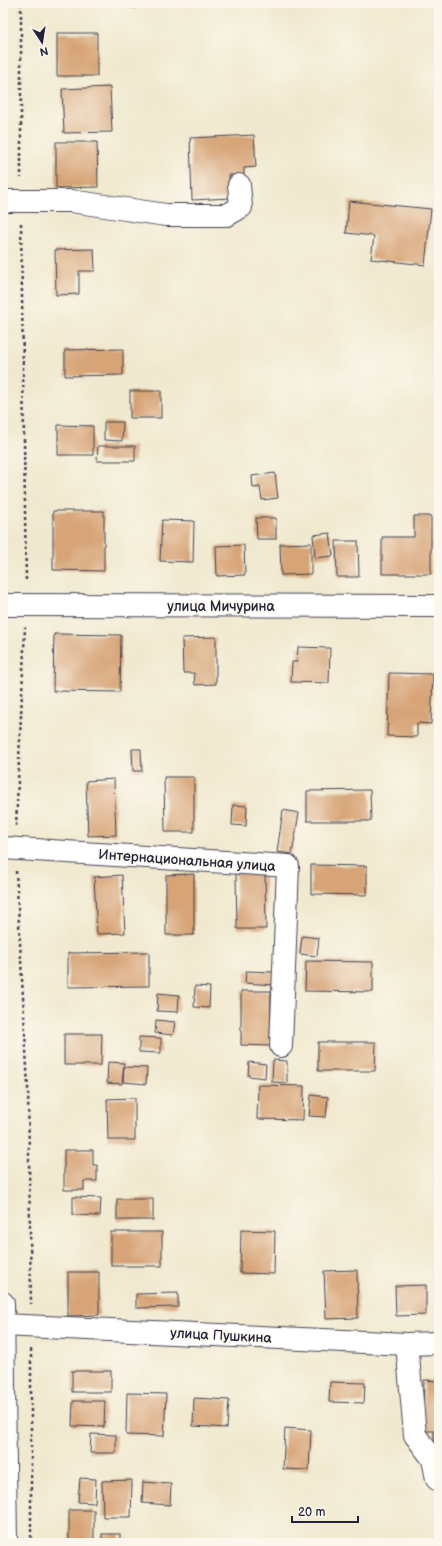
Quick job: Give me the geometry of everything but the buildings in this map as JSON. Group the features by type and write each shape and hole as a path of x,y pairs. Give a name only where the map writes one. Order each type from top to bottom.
{"street":[{"path":"12,201 71,201 166,215 227,215 241,207 239,185"},
{"name":"улица Мичурина","path":"3,605 439,606"},
{"name":"Интернациональная улица","path":"9,849 288,866 281,1046"},
{"path":"3,1303 6,1543"},
{"name":"улица Пушкина","path":"3,1326 407,1344 439,1344"},
{"path":"407,1344 414,1435 433,1459 437,1479"}],"path":[{"path":"21,3 12,201 26,605 9,849 28,1086 32,1543"}]}
